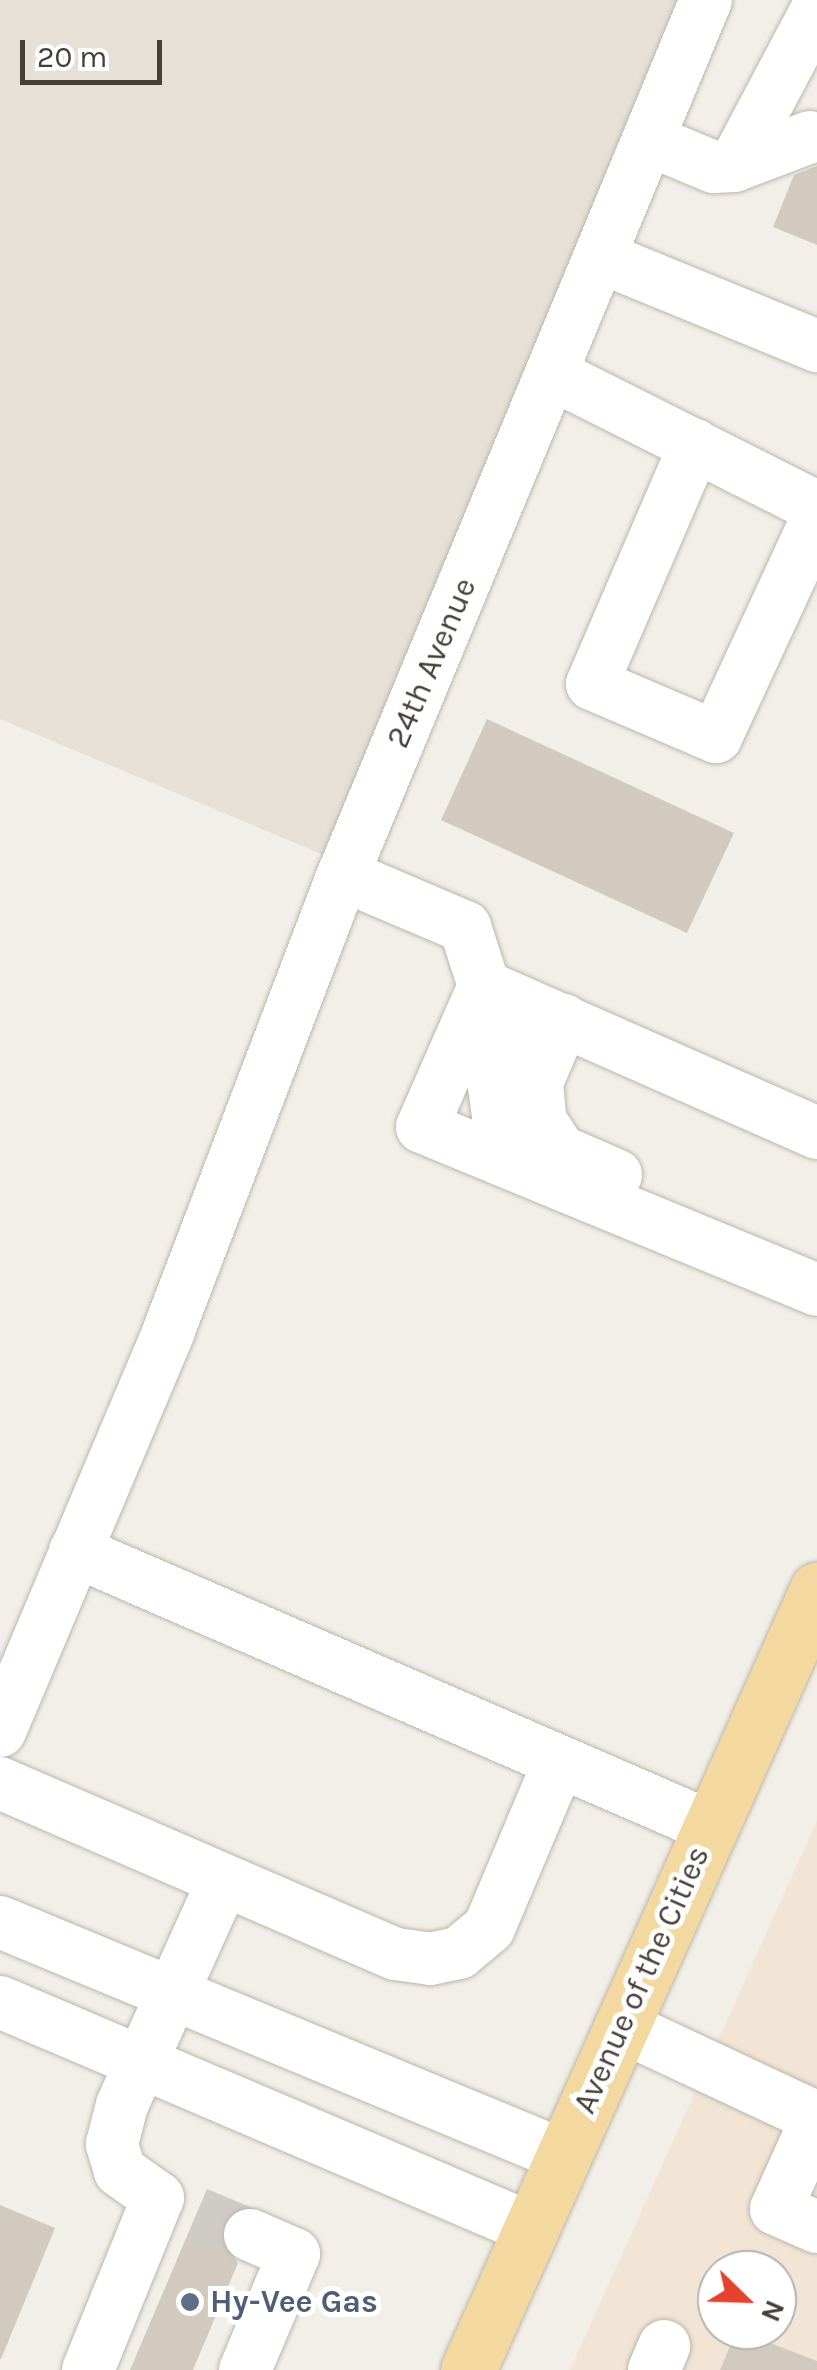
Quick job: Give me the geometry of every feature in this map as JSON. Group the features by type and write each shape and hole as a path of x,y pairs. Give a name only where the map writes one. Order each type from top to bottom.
{"main road":[{"name":"Avenue of the Cities","path":"468,2370 817,1590"}],"street":[{"name":"24th Avenue","path":"0,1731 168,1330 344,876 706,0"},
{"path":"734,166 817,9"},
{"path":"648,140 714,167 734,166 810,138"},
{"path":"600,257 817,346"},
{"path":"552,374 817,507"},
{"path":"695,446 592,684 716,737 817,518"},
{"path":"344,876 465,926 526,1004 817,1133"},
{"path":"526,1004 422,1127 802,1284"},
{"path":"526,1004 540,1120 560,1151 754,1234 802,1284"},
{"path":"76,1551 711,1827"},
{"path":"0,1783 396,1954 430,1959 459,1953 488,1928 559,1762"},
{"path":"88,2370 177,2206 120,2171 112,2144 141,2064 222,1881"},
{"path":"0,1922 564,2156"},
{"path":"0,2002 530,2228"},
{"path":"622,2026 817,2118 776,2209 817,2227"},
{"path":"245,2370 294,2254 250,2235"}],"shaded area":[{"path":"0,0 677,0 326,856 0,719"},
{"path":"817,1820 817,2370 570,2370"}],"building":[{"path":"817,166 817,245 773,227 794,175"},
{"path":"487,719 734,833 687,933 441,820"},
{"name":"Hy-Vee Gas","path":"201,2203 229,2215 220,2239 238,2263 193,2370 130,2370"},
{"path":"0,2205 55,2228 1,2359 0,2359"},
{"path":"728,2350 789,2350 817,2361 817,2370 720,2370"}],"tunnel":[{"path":"197,2213 250,2235"}],"place":[{"name":"Hy-Vee Gas","path":"190,2302"}]}
